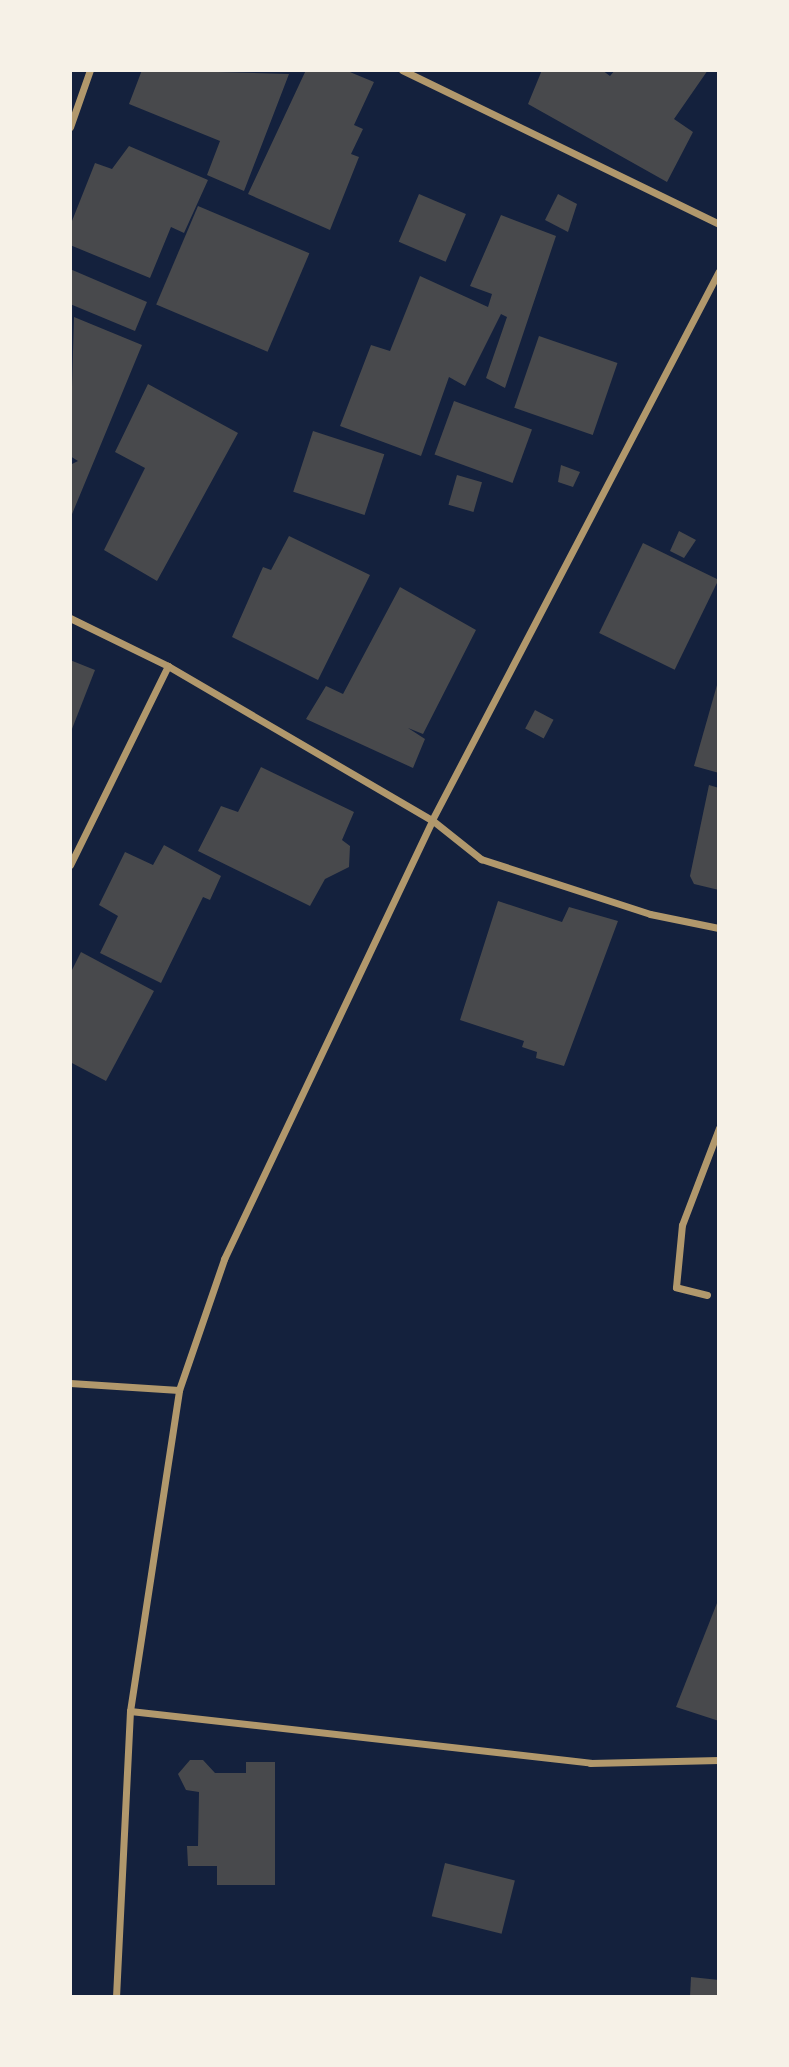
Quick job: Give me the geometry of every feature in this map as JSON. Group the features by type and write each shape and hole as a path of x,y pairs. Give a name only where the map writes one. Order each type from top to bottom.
{"street":[{"path":"70,127 90,70"},
{"path":"402,70 719,224"},
{"path":"116,1997 130,1711 179,1390 224,1259 432,820 719,271"},
{"path":"70,618 168,666 432,820 481,859 650,914 719,928"},
{"path":"70,865 168,666"},
{"path":"707,1296 676,1287 682,1225 719,1128"},
{"path":"70,1383 179,1390"},
{"path":"130,1711 590,1763 719,1760"}],"building":[{"path":"142,70 289,74 244,191 207,175 220,141 129,104"},
{"path":"306,70 345,70 374,82 354,125 363,129 351,154 359,157 330,230 248,194"},
{"path":"542,70 602,70 610,76 615,70 708,70 674,119 693,132 667,182 528,104"},
{"path":"129,146 208,180 184,233 171,227 150,278 70,245 70,226 95,163 112,169"},
{"path":"419,194 466,214 446,262 399,242"},
{"path":"558,194 577,204 568,232 545,220"},
{"path":"198,206 309,253 268,352 156,304"},
{"path":"501,215 556,236 505,388 486,378 507,317 501,314 465,386 449,377 421,456 340,426 371,345 390,351 420,276 488,307 492,294 470,286"},
{"path":"70,269 147,302 135,331 70,304"},
{"path":"74,317 142,345 70,519 70,465 78,461 70,456"},
{"path":"539,336 617,363 593,435 514,408"},
{"path":"148,384 238,433 157,581 104,550 145,468 115,452"},
{"path":"454,401 532,429 512,483 435,455"},
{"path":"313,431 384,454 365,515 293,492"},
{"path":"561,465 580,472 573,487 558,482"},
{"path":"457,475 482,482 473,512 448,505"},
{"path":"679,531 696,540 684,558 670,551"},
{"path":"289,536 370,575 318,680 232,637 263,567 271,570"},
{"path":"643,543 718,580 675,670 599,633"},
{"path":"400,587 476,630 423,734 408,728 425,739 413,768 306,719 326,686 343,694"},
{"path":"70,660 95,670 70,734"},
{"path":"719,678 719,773 694,766"},
{"path":"535,710 554,720 544,738 525,729"},
{"path":"261,767 354,812 342,840 350,846 349,867 325,879 310,906 198,851 221,806 238,812"},
{"path":"709,785 719,788 719,890 694,884 690,876"},
{"path":"164,845 221,876 210,900 203,897 161,983 100,953 118,916 99,905 125,852 153,865"},
{"path":"498,901 562,922 569,907 618,921 564,1066 536,1058 537,1052 522,1047 524,1041 460,1020"},
{"path":"81,952 154,991 106,1081 70,1062 70,974"},
{"path":"719,1598 719,1721 676,1707"},
{"path":"190,1760 203,1760 215,1773 246,1773 246,1762 275,1762 275,1885 217,1885 217,1866 188,1866 187,1846 198,1846 199,1792 186,1790 178,1774"},
{"path":"445,1863 515,1880 502,1934 432,1916"},
{"path":"691,1977 719,1980 719,1997 690,1997"}]}
